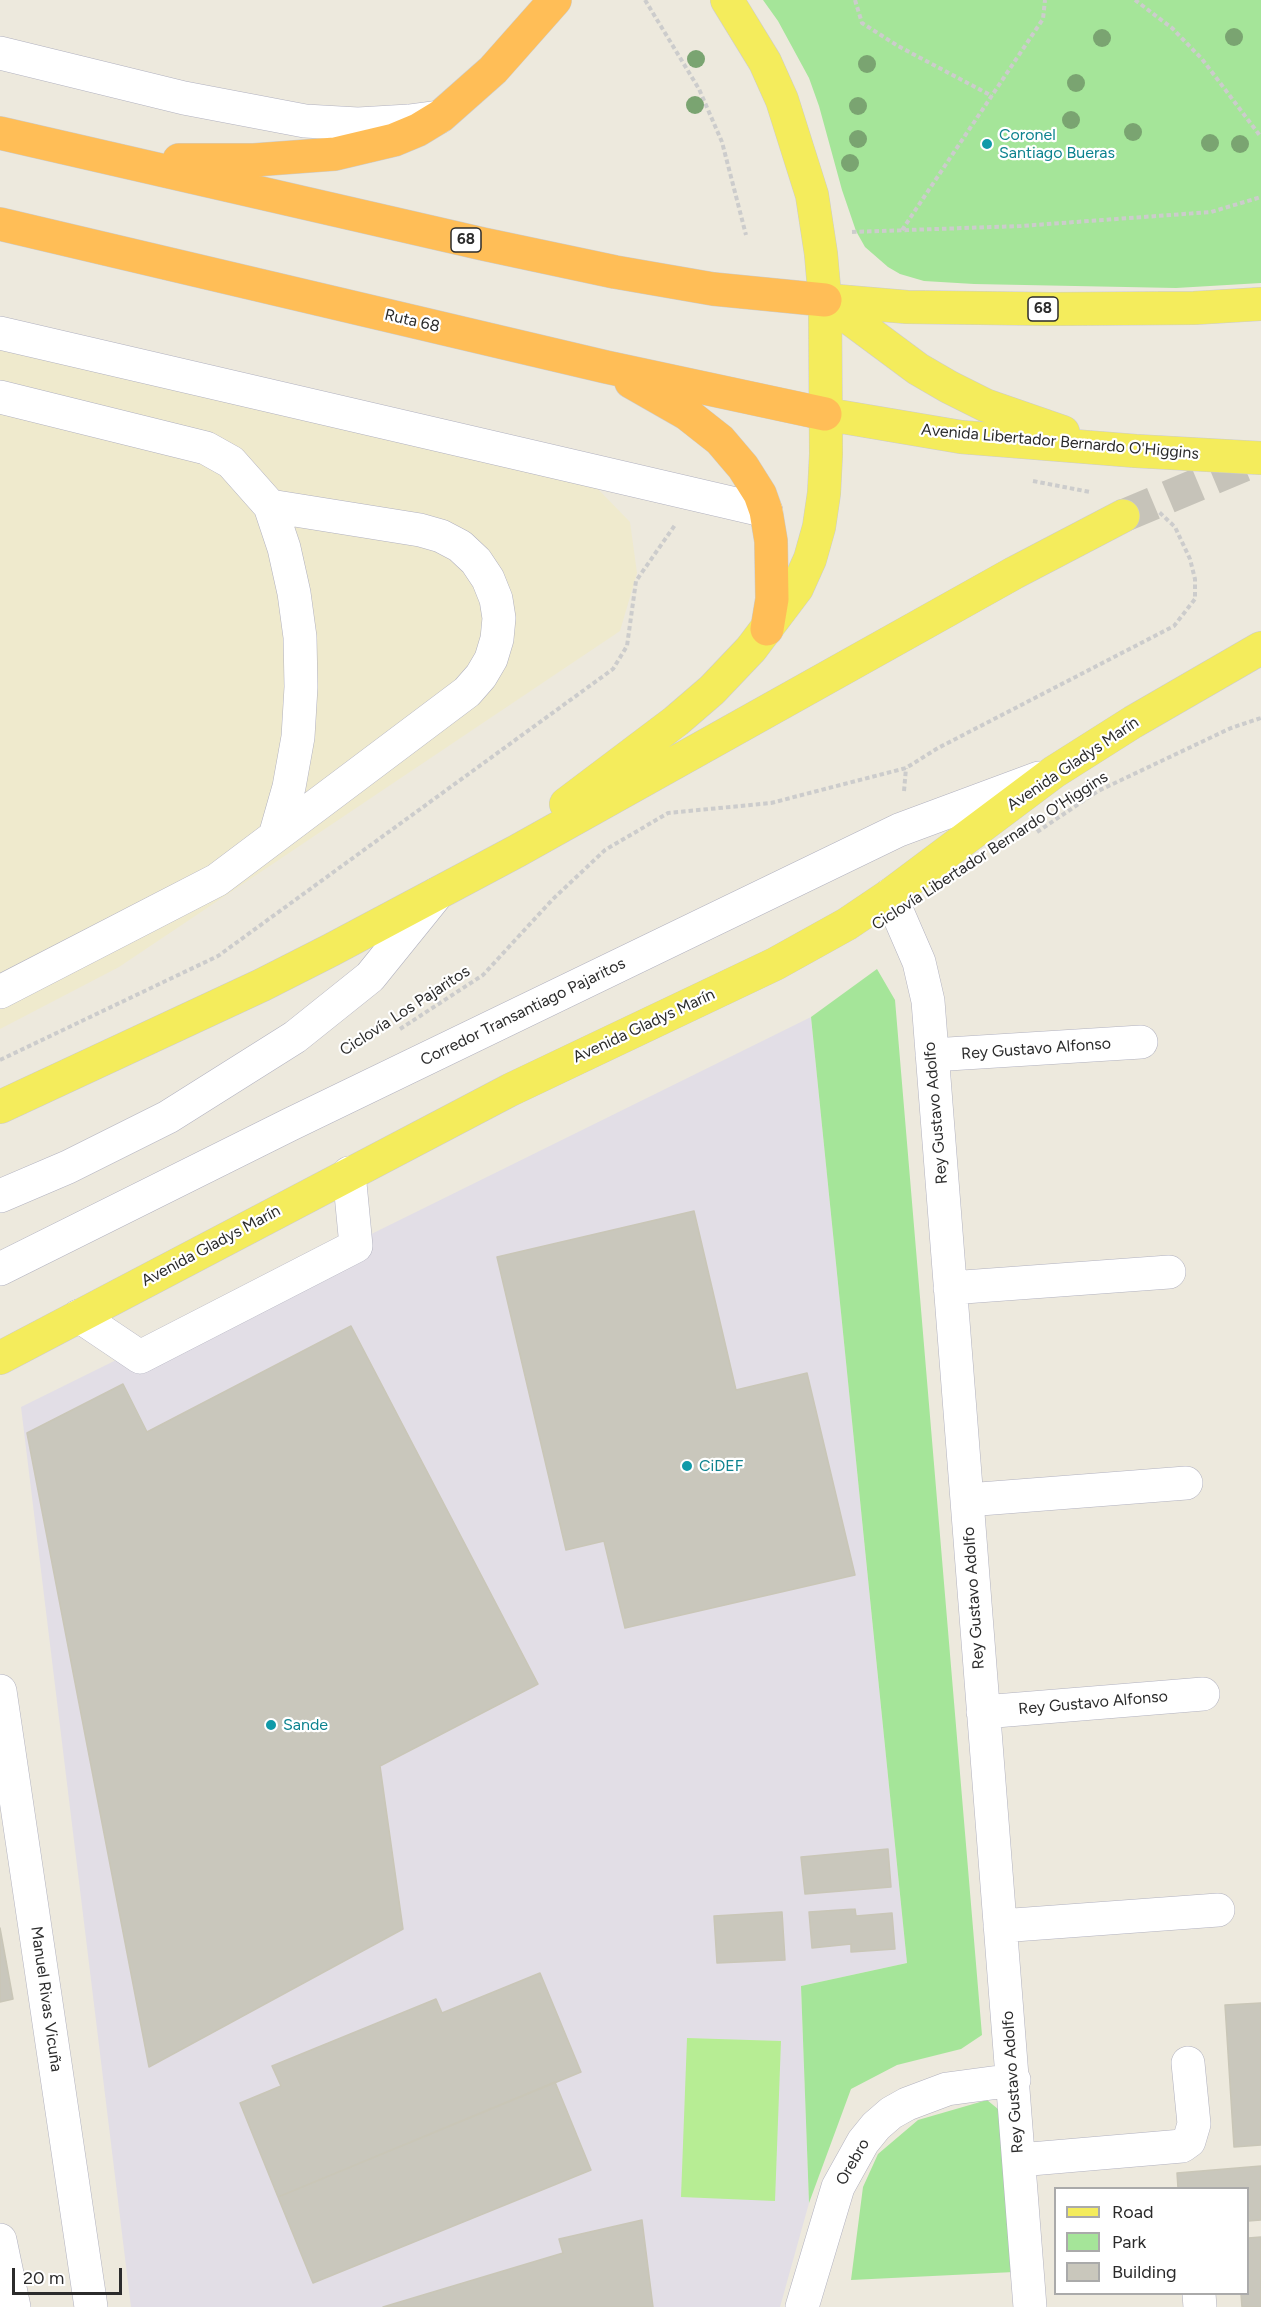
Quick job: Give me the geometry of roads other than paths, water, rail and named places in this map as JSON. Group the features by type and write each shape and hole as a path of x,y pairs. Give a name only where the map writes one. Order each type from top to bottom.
{"highway":[{"path":"112,159 254,160 335,154 394,140 418,130 441,116 493,70 555,0"},
{"name":"68","path":"0,133 615,272 713,289 825,300"},
{"name":"Ruta 68","path":"0,224 606,367 825,414"},
{"path":"606,367 687,414 720,440 753,482 770,526 772,599 767,629"}],"main road":[{"path":"517,851 552,815 694,705 751,649 797,588 810,559 819,527 825,474 825,300 812,195 782,100 765,62 727,0"},
{"path":"825,300 918,369 985,405 1043,427 1136,451"},
{"name":"68","path":"825,300 907,307 1050,309 1261,304"},
{"name":"Avenida Libertador Bernardo O'Higgins","path":"825,414 961,437 1261,458"},
{"path":"0,1107 262,986 437,894 1004,578 1123,516"},
{"name":"Avenida Gladys Marín","path":"0,1358 349,1173 520,1086 775,964 847,924 890,895 1054,772 1133,722 1261,648"},
{"path":"1133,722 1261,673"}],"street":[{"path":"0,53 184,98 305,121 358,124 409,121 441,116"},
{"path":"0,333 766,511"},
{"path":"0,397 206,448 231,462 270,506 284,549 294,592 300,637 301,687 298,737 289,787 276,836"},
{"path":"0,992 217,880 467,692 481,676 491,659 497,639 499,618 496,599 488,579 476,561 460,546 441,536 420,530 270,506"},
{"name":"Corredor Transantiago Pajaritos","path":"0,1269 291,1124 899,830 1054,772"},
{"path":"0,1196 68,1167 168,1117 295,1037 370,977 437,894"},
{"name":"Rey Gustavo Adolfo","path":"890,895 920,962 924,977 932,1055 1030,2307"},
{"name":"Rey Gustavo Alfonso","path":"932,1055 1141,1042"},
{"path":"79,1316 140,1357 356,1246 349,1173"},
{"path":"950,1288 1169,1272"},
{"path":"967,1500 1186,1483"},
{"name":"Manuel Rivas Vicuña","path":"0,1691 91,2307"},
{"name":"Rey Gustavo Alfonso","path":"983,1712 1203,1694"},
{"path":"1000,1926 1218,1910"},
{"path":"1019,2160 1182,2146 1189,2141 1194,2124 1188,2063"},
{"name":"Orebro","path":"802,2307 837,2187 863,2142 876,2126 907,2104 947,2089 1014,2080"},
{"path":"0,2241 14,2307"}],"tunnel":[{"path":"1123,516 1261,458"}],"place":[{"name":"Coronel Santiago Bueras","path":"987,144"},
{"name":"CiDEF","path":"687,1466"},
{"name":"Sande","path":"271,1725"}]}
